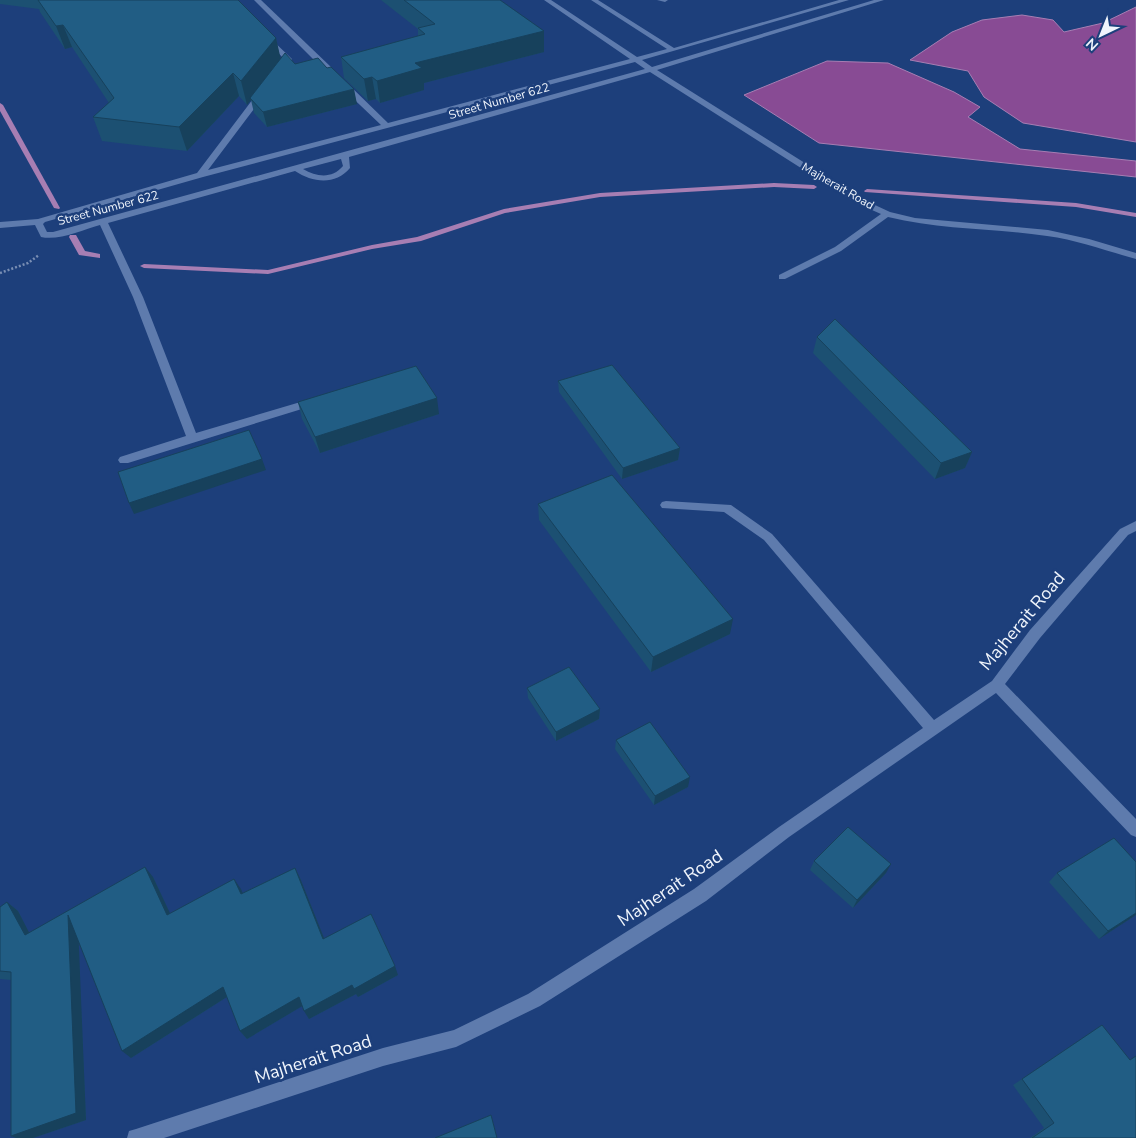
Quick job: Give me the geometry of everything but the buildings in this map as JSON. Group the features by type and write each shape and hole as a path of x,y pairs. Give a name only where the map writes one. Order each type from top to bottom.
{"street":[{"path":"257,0 386,125"},
{"name":"Majherait Road","path":"547,0 651,70 859,201 887,214 916,221 1048,233 1086,240 1136,256"},
{"path":"594,0 673,50"},
{"path":"660,0 665,0"},
{"name":"Street Number 622","path":"846,0 673,50 200,175 39,222 44,235 53,234 345,156 651,70 881,0"},
{"path":"263,33 288,59 276,75"},
{"path":"200,175 270,82"},
{"path":"299,148 312,165"},
{"path":"297,169 313,178 329,177 344,170 347,166 345,156"},
{"path":"782,277 838,249 887,214"},
{"path":"102,221 138,298 192,438"},
{"path":"0,225 39,222"},
{"path":"124,460 323,400"},
{"path":"666,505 727,508 768,537 933,729"},
{"name":"Majherait Road","path":"136,1138 383,1057 456,1038 534,1000 700,895 784,832 997,685 1035,634 1124,532 1136,525"},
{"path":"997,685 1136,830"}],"path":[{"path":"0,274 28,263 44,252 53,234"}],"shaded area":[{"path":"1136,7 1136,142 1023,123 984,97 968,71 910,60 952,32 982,20 1022,15 1053,20 1064,32 1103,23"},
{"path":"827,61 888,63 954,92 980,107 968,117 1020,149 1136,161 1136,177 819,143 744,95"}],"waterway":[{"path":"0,105 57,208"},
{"path":"144,266 268,272 372,247 418,239 504,211 600,195 774,185 814,187"},
{"path":"867,191 1076,205 1136,215"},
{"path":"73,237 82,253 97,256"}]}
